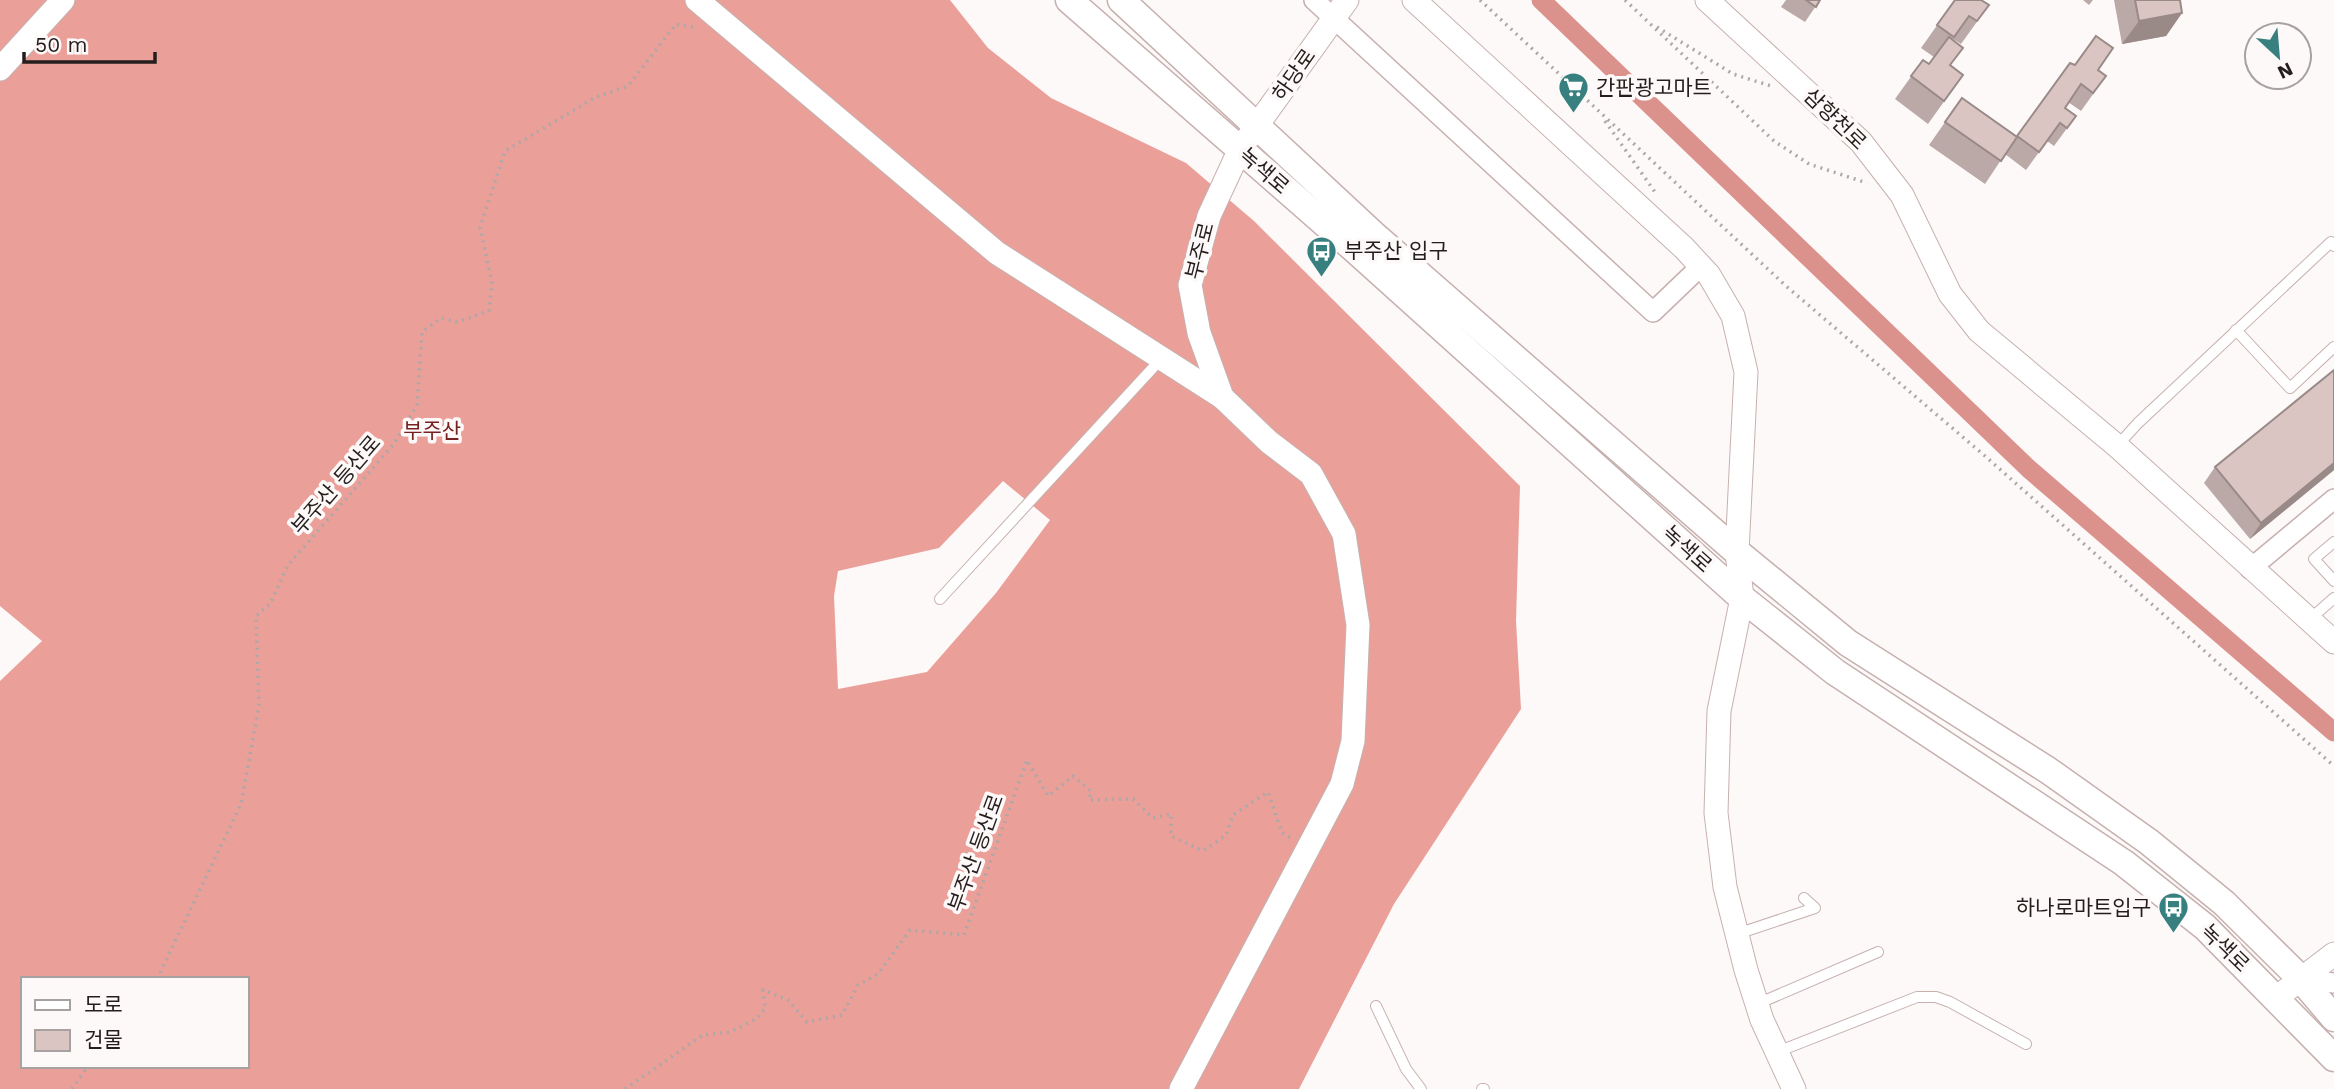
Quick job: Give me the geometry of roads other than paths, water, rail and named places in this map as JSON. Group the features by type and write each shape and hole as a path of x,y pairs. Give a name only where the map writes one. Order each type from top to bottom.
{"main road":[{"name":"녹색로","path":"1069,0 1240,149 1742,598 1835,672 2124,863 2205,927 2334,1058"},
{"name":"녹색로","path":"1121,0 1373,234 1737,552 1847,643 2049,771 2149,842 2224,903 2300,978 2334,1018"}],"street":[{"path":"0,69 63,0"},
{"path":"697,0 997,254 1222,397 1269,442 1311,474 1344,534 1358,625 1353,741 1342,784 1181,1089"},
{"path":"1314,0 1340,9 1653,312 1701,266"},
{"path":"1414,0 1701,266 1733,316 1746,372 1737,552 1742,598 1719,710 1716,813 1726,887 1737,934 1757,1004 1794,1089"},
{"name":"삼향천로","path":"1707,0 1861,142 1902,195 1950,295 1979,331 2117,446 2250,569 2334,642"},
{"name":"하당로","path":"1240,149 1340,9"},
{"name":"부주로","path":"1222,397 1199,333 1190,285 1209,216 1240,149"},
{"path":"2250,569 2334,499"},
{"path":"2276,998 2334,954"},
{"path":"2300,978 2334,983"}],"lane":[{"path":"2117,446 2330,242 2334,246"},
{"path":"2236,330 2290,387 2334,347"},
{"path":"940,599 1162,359"},
{"path":"2334,542 2314,559 2334,581"},
{"path":"2309,620 2334,598"},
{"path":"1737,934 1815,908 1804,898"},
{"path":"1757,1004 1878,952"},
{"path":"1777,1052 1917,997 1936,997 1950,1002 2026,1044"},
{"path":"1376,1006 1406,1069 1421,1089"}],"waterway":[{"path":"1541,0 2029,469 2334,732"}],"place":[{"name":"간판광고마트","path":"1573,115"},
{"name":"부주산 입구","path":"1321,278"},
{"name":"하나로마트입구","path":"2174,935"}],"park label":[{"name":"부주산","path":"432,431"}]}
